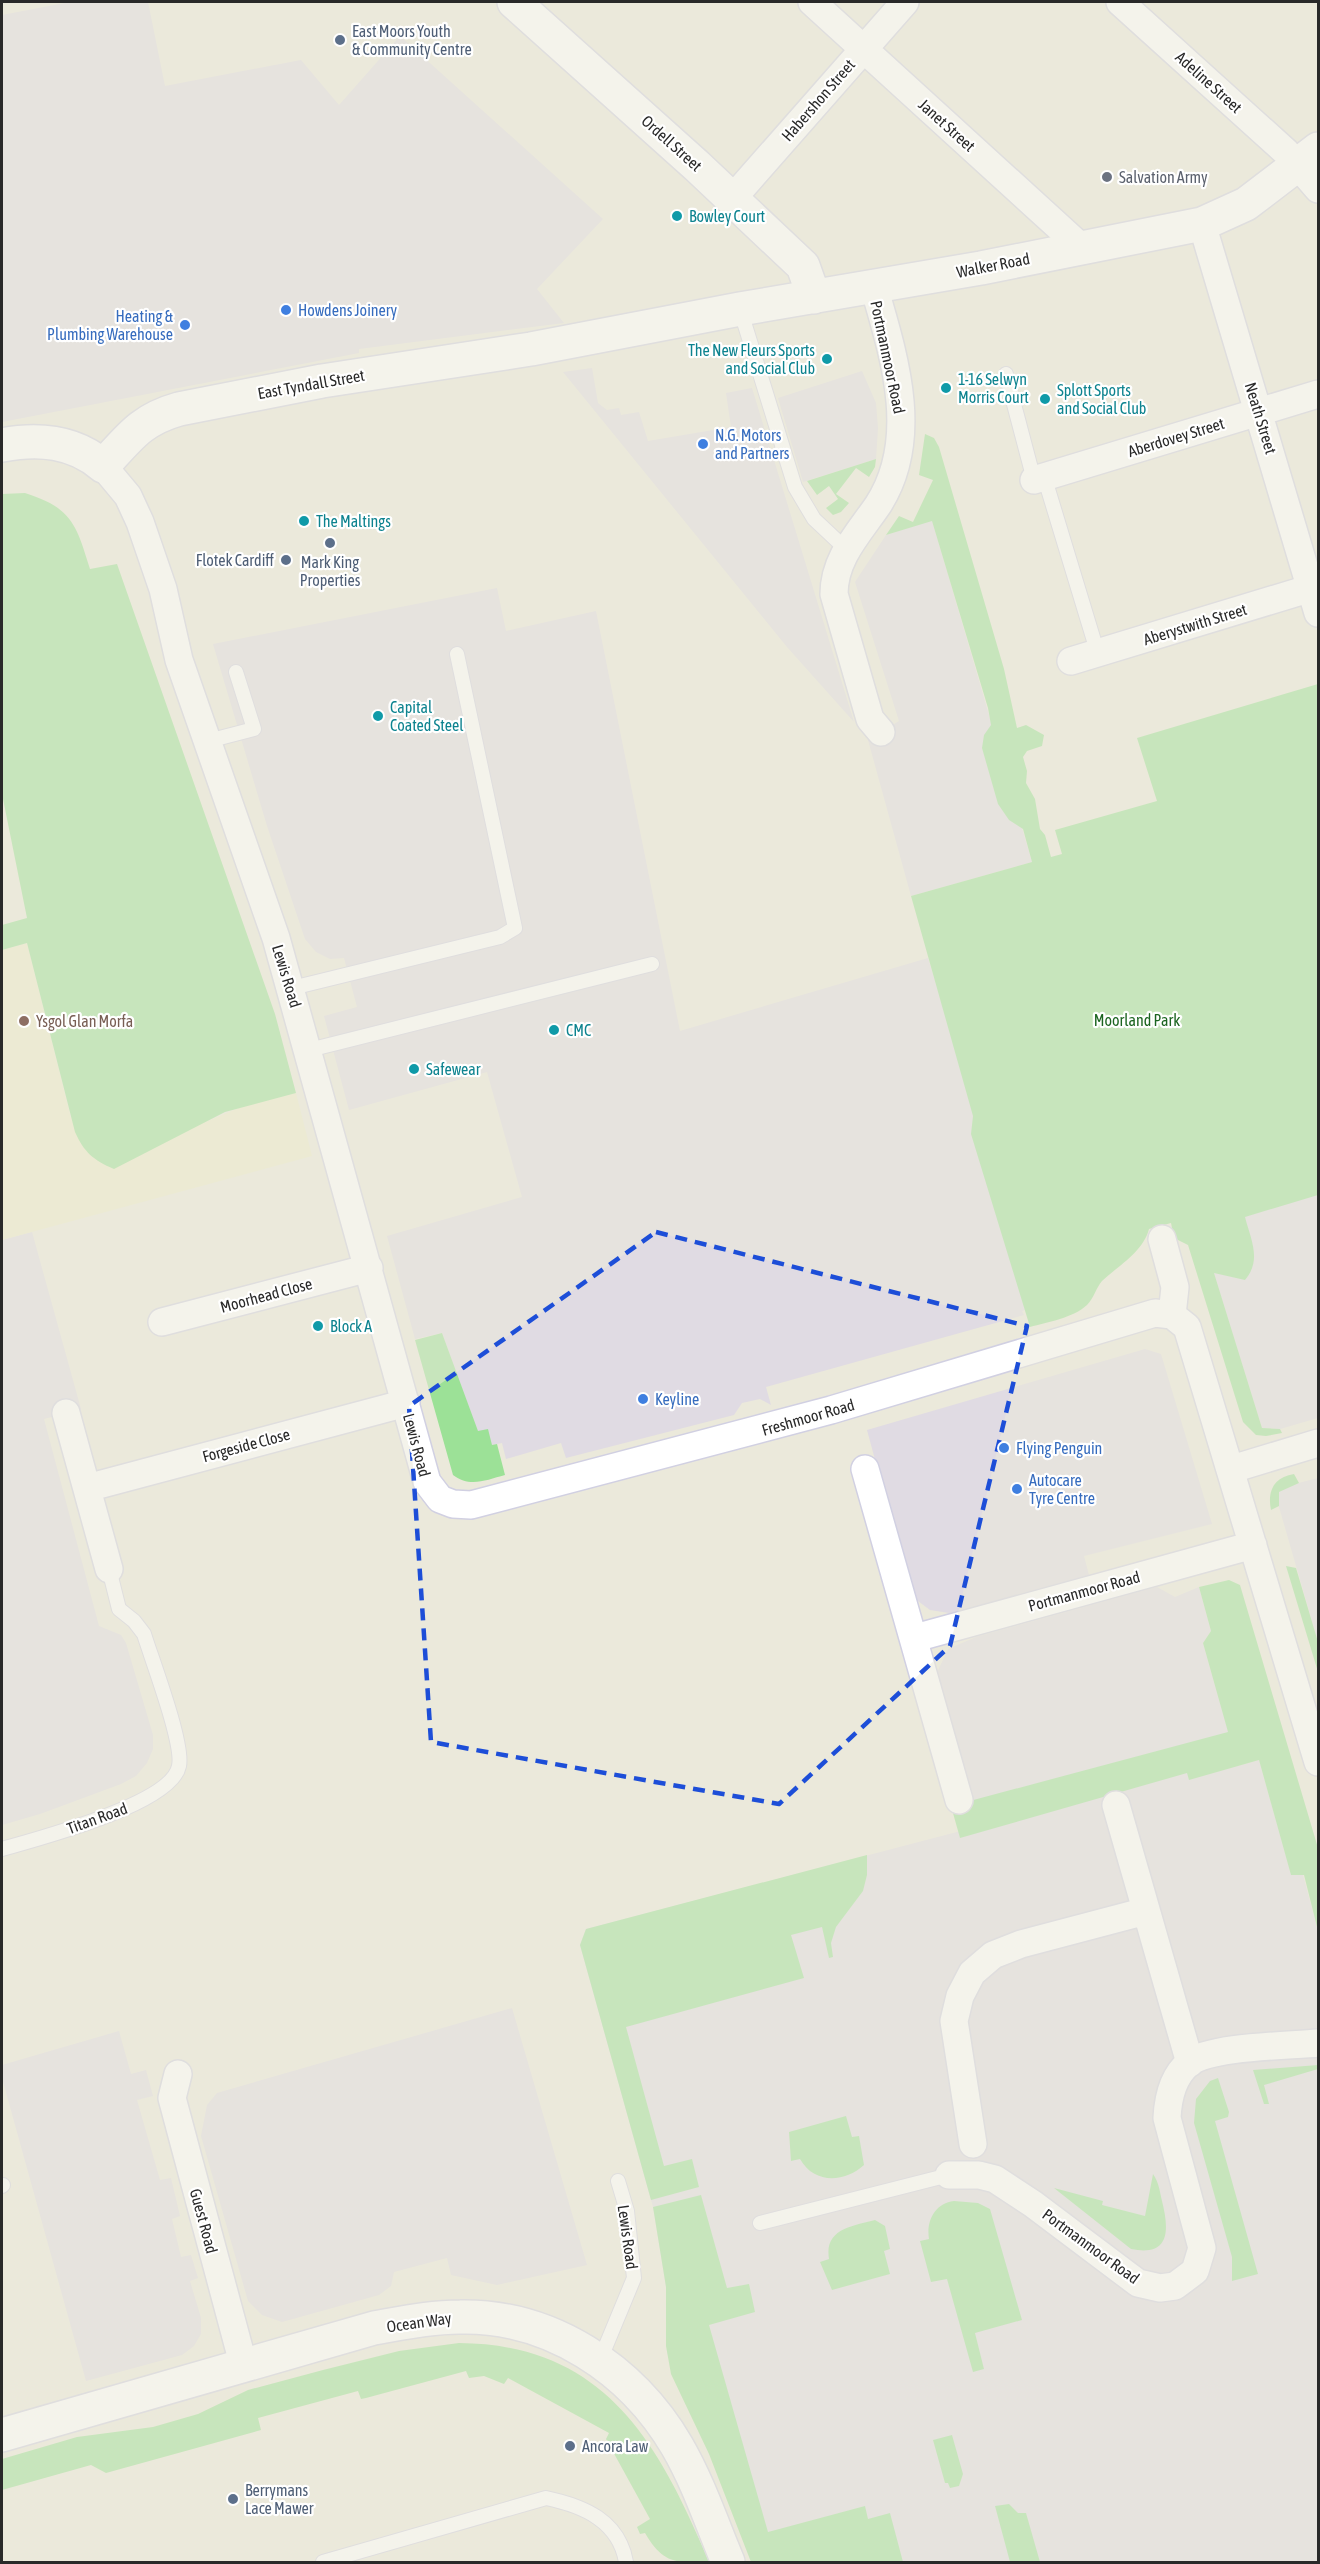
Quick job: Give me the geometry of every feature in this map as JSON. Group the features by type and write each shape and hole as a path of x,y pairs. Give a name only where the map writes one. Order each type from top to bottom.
{"street":[{"name":"Ordell Street","path":"514,2 803,266 814,297"},
{"name":"Janet Street","path":"812,2 1082,248"},
{"name":"Habershon Street","path":"732,199 904,2"},
{"name":"Adeline Street","path":"1120,2 1286,152 1311,168"},
{"name":"Walker Road","path":"646,327 874,287 1202,224 1246,204 1311,168"},
{"name":"Neath Street","path":"1202,224 1316,596"},
{"name":"Portmanmoor Road","path":"874,287 898,389 902,427 897,466 890,483 847,550 836,574 834,594 870,719 881,732"},
{"name":"East Tyndall Street","path":"103,466 129,435 165,413 179,409 322,381 531,349 646,327"},
{"name":"Aberdovey Street","path":"1039,478 1318,394"},
{"path":"2,446 20,442 62,444 81,450 103,466"},
{"name":"Lewis Road","path":"103,466 128,496 140,522 163,590 179,660 291,988 427,1482 440,1498"},
{"name":"Aberystwith Street","path":"1071,662 1316,596"},
{"path":"1162,1239 1175,1287 1172,1315 1186,1326 1232,1468 1318,1762"},
{"name":"Moorhead Close","path":"162,1322 369,1268"},
{"name":"Freshmoor Road","path":"440,1498 453,1504 471,1505 558,1484 875,1398 1155,1313 1172,1315"},
{"name":"Forgeside Close","path":"87,1488 406,1403"},
{"path":"66,1413 108,1569"},
{"path":"1232,1468 1318,1443"},
{"path":"865,1469 915,1638 959,1800"},
{"name":"Portmanmoor Road","path":"915,1638 1253,1545"},
{"path":"1120,1817 1190,2063 1214,2054 1318,2043"},
{"path":"973,2144 954,2021 960,1996 972,1973 993,1955 1021,1944 1146,1911"},
{"name":"Portmanmoor Road","path":"949,2175 978,2175 994,2179 1034,2204 1138,2283 1150,2288 1175,2286 1196,2271 1202,2248 1167,2118 1172,2088 1178,2075 1190,2063"},
{"name":"Guest Road","path":"178,2074 171,2098 244,2367"},
{"name":"Ocean Way","path":"2,2435 374,2328 461,2317 513,2322 575,2345 600,2360 629,2384 676,2445 728,2562"}],"lane":[{"path":"740,309 795,487 814,519 847,550"},
{"path":"1006,374 1098,654"},
{"path":"291,988 500,937 515,928 457,654"},
{"path":"208,741 254,729 237,672"},
{"path":"309,1050 652,964"},
{"name":"Titan Road","path":"2,1849 87,1823 149,1798 172,1782 179,1766 178,1745 144,1634 134,1621 119,1609 108,1569"},
{"path":"760,2223 949,2175"},
{"name":"Lewis Road","path":"600,2360 634,2278 627,2211 618,2181"},
{"path":"323,2562 546,2498 571,2503 599,2518 615,2532 626,2562"}],"highlighted area":[{"path":"656,1232 1027,1326 950,1646 779,1804 431,1742 409,1406"}],"shaded area":[{"path":"70,2 148,2 165,86 301,60 339,105 400,36 603,219 537,289 564,323 359,349 359,353 2,422 2,15"},
{"path":"592,368 598,403 607,410 619,408 621,415 639,412 648,441 731,427 726,393 752,388 854,722 787,647 563,372"},
{"path":"862,371 876,403 878,428 876,459 803,482 778,398"},
{"path":"932,520 1032,862 911,896 868,740 899,721 855,582 886,535"},
{"path":"497,588 506,631 596,611 680,1031 928,958 1035,1307 1022,1311 1024,1315 766,1387 771,1405 760,1399 742,1403 734,1415 566,1458 561,1443 506,1459 502,1443 492,1445 478,1432 442,1333 415,1339 387,1236 522,1197 487,1072 349,1110 324,1016 357,1007 344,958 330,959 316,952 305,939 267,826 213,644"},
{"name":"Ysgol Glan Morfa","path":"27,943 71,1118 206,1122 243,1106 296,1093 312,1156 2,1240 2,950"},
{"path":"1318,1181 1318,1418 1280,1429 1262,1428 1196,1216"},
{"path":"32,1232 81,1409 44,1419 99,1626 121,1635 126,1643 153,1735 153,1749 147,1763 136,1776 121,1784 40,1814 2,1825 2,1240"},
{"path":"1145,1349 1161,1354 1212,1524 1084,1556 1089,1575 949,1613 930,1610 918,1601 910,1589 867,1430"},
{"path":"1318,1478 1318,1642 1277,1500 1279,1492 1287,1486"},
{"path":"1157,1587 1175,1597 1199,1587 1211,1631 1203,1643 1238,1766 1259,1760 1291,1874 1303,1875 1318,1931 1318,2562 757,2562 667,2353 666,2287 653,2207 580,1945 586,1929 976,1827 935,1677 948,1649 976,1637"},
{"path":"512,2008 587,2265 497,2285 451,2275 447,2258 394,2272 391,2286 379,2295 282,2322 262,2315 248,2301 201,2136 207,2105 217,2093"},
{"path":"119,2031 131,2074 146,2070 153,2096 137,2100 160,2180 171,2178 180,2216 172,2219 181,2257 191,2255 198,2278 190,2281 201,2318 201,2334 194,2346 182,2355 86,2381 2,2078 2,2065"}],"green space":[{"name":"Moorland Park","path":"925,434 934,438 939,447 1004,669 1017,728 1026,725 1044,735 1042,746 1027,751 1023,757 1027,771 1026,783 1035,799 1040,829 1045,835 1051,857 1062,854 1055,830 1157,801 1137,738 1318,684 1318,1195 1245,1217 1254,1250 1250,1272 1245,1280 1214,1273 1262,1428 1280,1429 1282,1433 1256,1435 1243,1422 1188,1245 1174,1238 1171,1223 1149,1229 1136,1252 1102,1281 1087,1305 1060,1319 1030,1327 971,1134 973,1116 911,896 1032,862 1023,829 1009,820 998,804 982,748 984,735 991,725 988,708 932,521 886,535 899,516 913,522 933,480 919,475"},
{"path":"876,459 875,467 869,477 856,468 836,494 849,503 841,512 833,515 826,508 838,499 829,486 817,495 807,481"},
{"path":"25,493 53,505 70,520 81,540 90,569 117,564 275,1014 296,1093 225,1112 114,1169 90,1155 75,1132 27,943 2,950 2,925 27,918 2,794 2,494"},
{"path":"442,1333 478,1431 488,1429 492,1445 497,1444 505,1475 472,1482 453,1475 415,1340"},
{"path":"1294,1474 1299,1483 1279,1492 1279,1506 1271,1510 1270,1497 1274,1486 1281,1478"},
{"path":"1286,1566 1296,1568 1318,1642 1318,1672"},
{"path":"1229,1580 1240,1585 1318,1848 1318,1931 1304,1875 1291,1875 1259,1760 1189,1780 1187,1773 960,1838 951,1806 1228,1732 1203,1643 1211,1631 1199,1587"},
{"path":"867,1855 867,1875 863,1891 836,1927 831,1943 833,1957 829,1958 822,1927 791,1935 804,1978 626,2027 664,2166 692,2159 699,2187 651,2200 580,1945 586,1929"},
{"path":"1318,2065 1318,2069 1264,2085 1269,2104 1264,2104 1253,2070"},
{"path":"1218,2078 1229,2112 1228,2117 1215,2121 1258,2274 1232,2281 1232,2257 1194,2123 1196,2099 1210,2081"},
{"path":"846,2116 852,2137 859,2136 864,2165 848,2175 830,2178 813,2173 800,2159 791,2161 789,2132"},
{"path":"1153,2174 1157,2180 1166,2221 1164,2238 1154,2249 1131,2249 1054,2188 1103,2201 1102,2205 1145,2216"},
{"path":"701,2195 727,2288 749,2284 755,2312 709,2325 768,2532 865,2506 868,2519 890,2513 903,2562 751,2562 709,2454 671,2374 666,2346 666,2287 653,2207"},
{"path":"947,2202 978,2203 990,2209 1022,2320 975,2333 984,2369 973,2372 947,2279 931,2282 920,2241 929,2239 929,2226 937,2209"},
{"path":"875,2220 885,2226 890,2249 884,2251 890,2274 832,2290 820,2262 829,2259 831,2241 842,2230"},
{"path":"459,2343 510,2348 553,2361 589,2381 620,2408 646,2441 669,2478 709,2562 671,2560 658,2551 645,2533 640,2534 637,2527 650,2519 606,2439 609,2433 508,2378 504,2384 484,2376 469,2378 466,2371 361,2399 358,2391 258,2418 261,2430 106,2473 91,2465 2,2490 2,2459 77,2437 153,2427 198,2414 248,2390 323,2370 399,2351"},
{"path":"952,2435 963,2474 959,2486 950,2488 948,2483 945,2483 933,2440"},
{"path":"1009,2504 1018,2513 1026,2513 1040,2562 1010,2562 995,2506"}],"place":[{"name":"East Moors Youth & Community Centre","path":"340,40"},
{"name":"Salvation Army","path":"1107,177"},
{"name":"Bowley Court","path":"677,216"},
{"name":"Howdens Joinery","path":"286,310"},
{"name":"Heating & Plumbing Warehouse","path":"185,325"},
{"name":"The New Fleurs Sports and Social Club","path":"827,359"},
{"name":"1-16 Selwyn Morris Court","path":"946,388"},
{"name":"Splott Sports and Social Club","path":"1045,399"},
{"name":"N.G. Motors and Partners","path":"703,444"},
{"name":"The Maltings","path":"304,521"},
{"name":"Mark King Properties","path":"330,543"},
{"name":"Flotek Cardiff","path":"286,560"},
{"name":"Capital Coated Steel","path":"378,716"},
{"name":"Ysgol Glan Morfa","path":"24,1021"},
{"name":"CMC","path":"554,1030"},
{"name":"Safewear","path":"414,1069"},
{"name":"Block A","path":"318,1326"},
{"name":"Keyline","path":"643,1399"},
{"name":"Flying Penguin","path":"1004,1448"},
{"name":"Autocare Tyre Centre","path":"1017,1489"},
{"name":"Ancora Law","path":"570,2446"},
{"name":"Berrymans Lace Mawer","path":"233,2499"}]}
